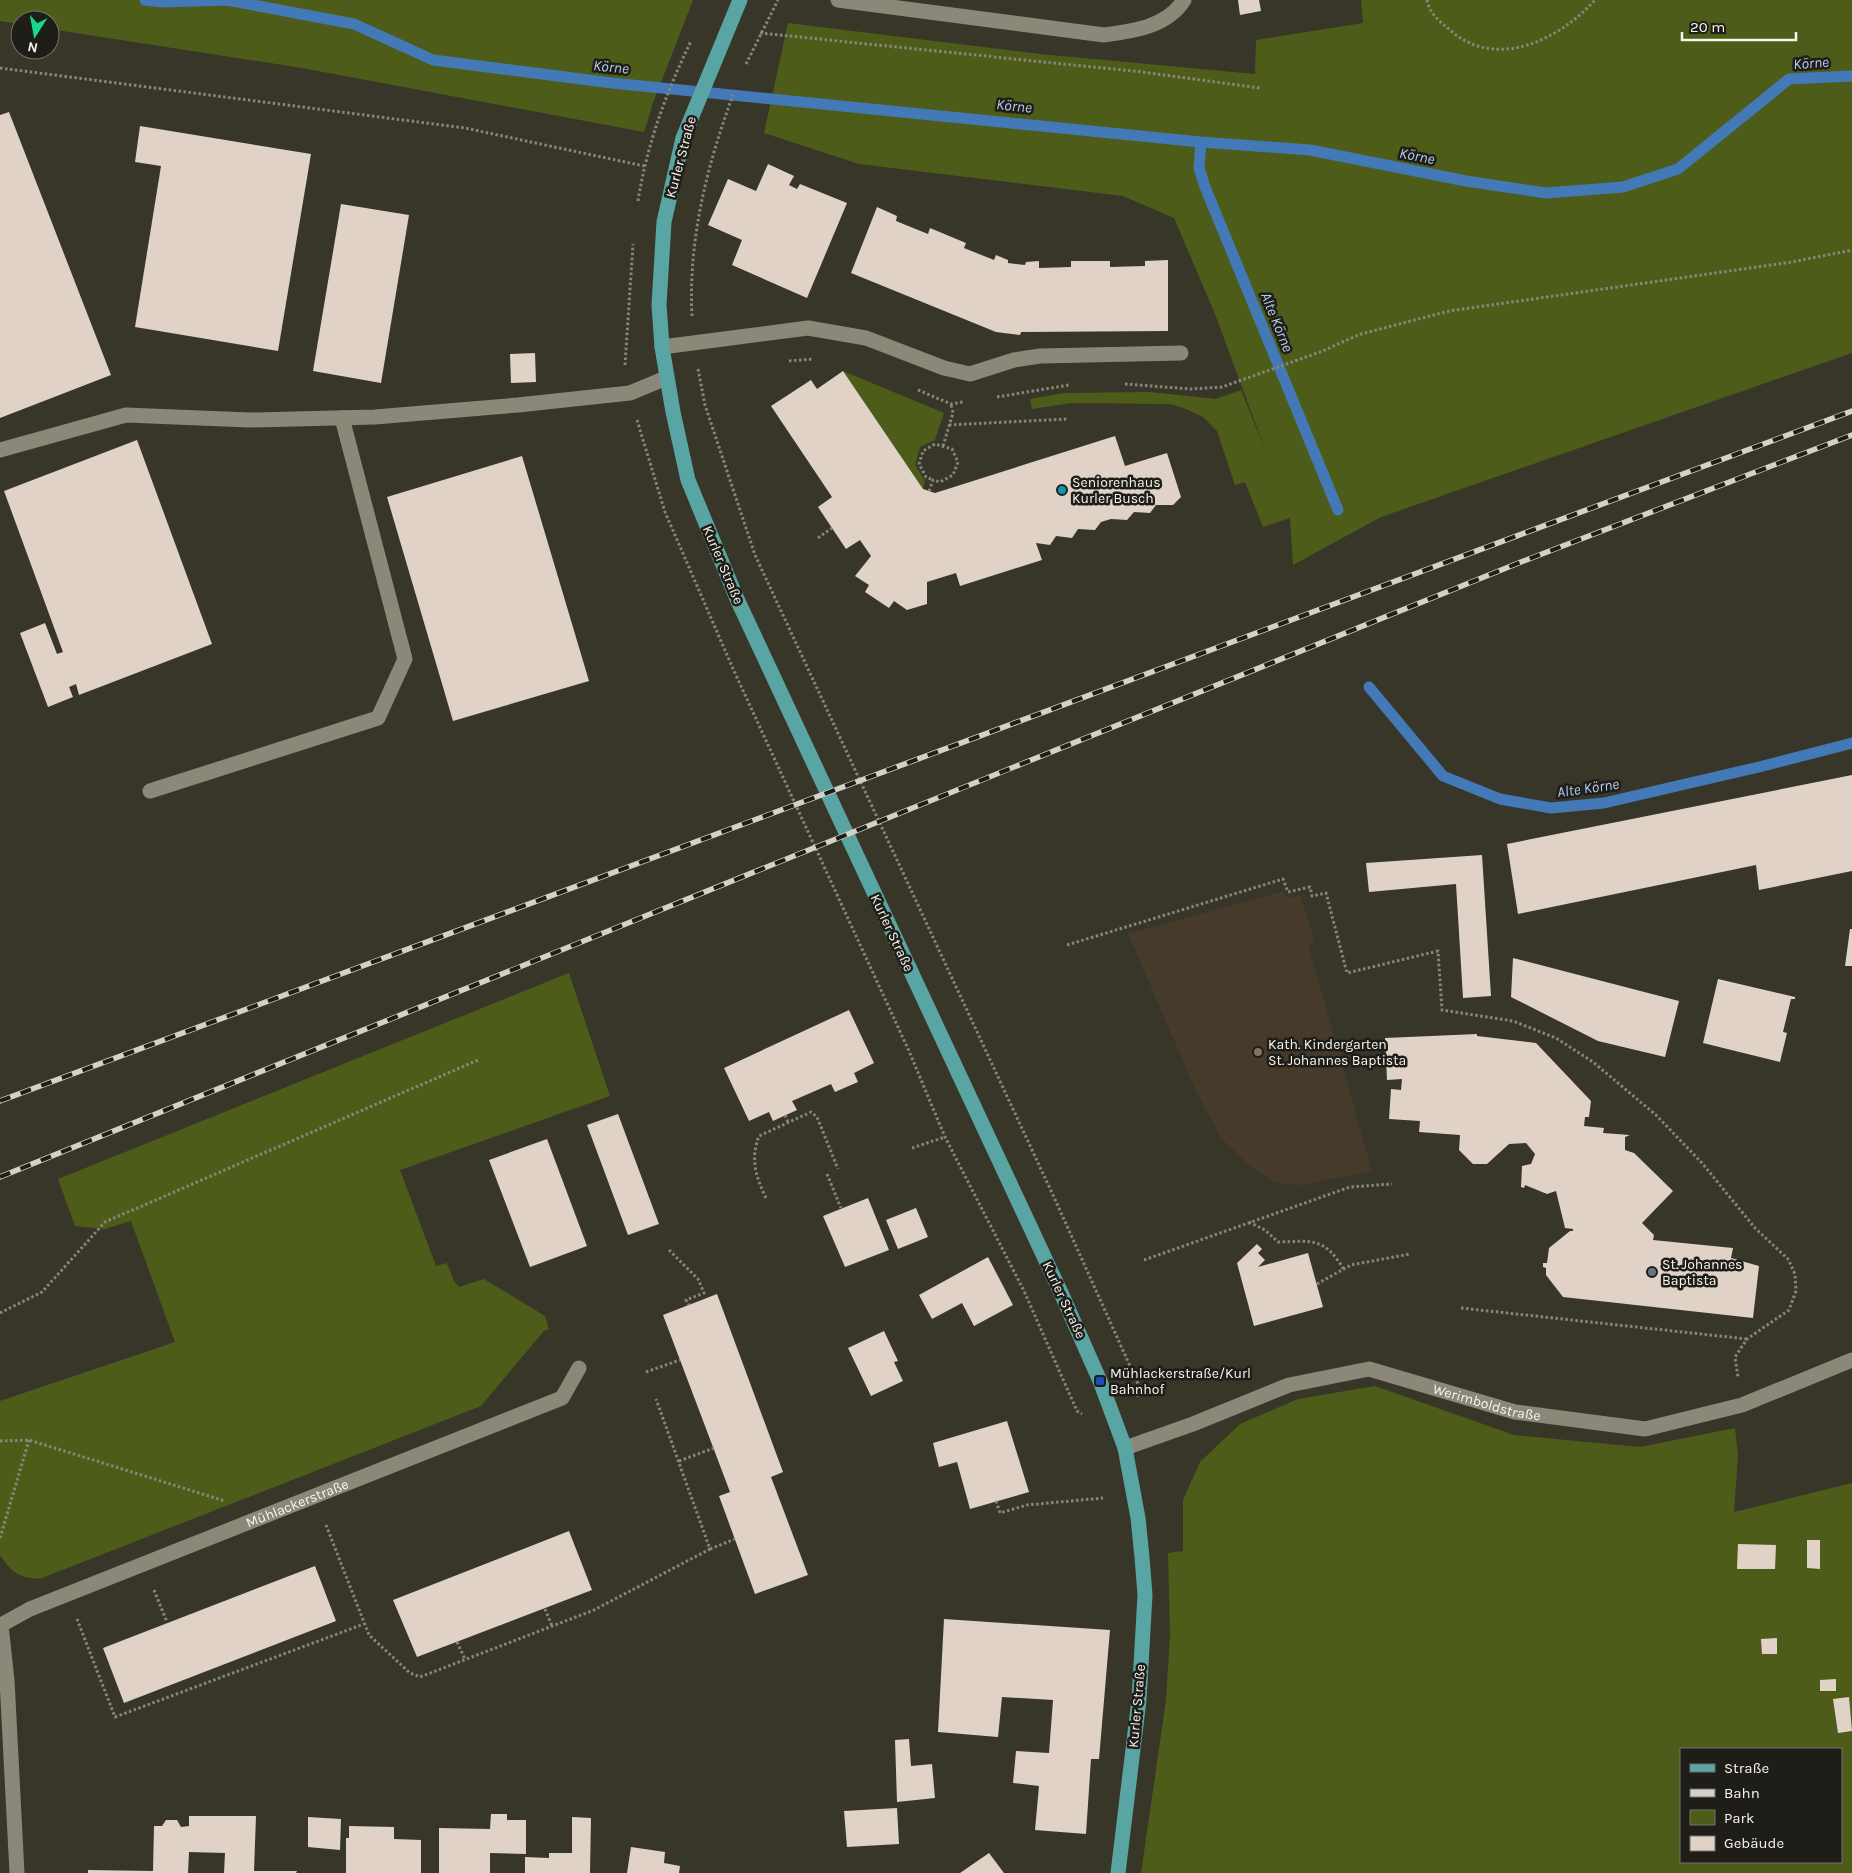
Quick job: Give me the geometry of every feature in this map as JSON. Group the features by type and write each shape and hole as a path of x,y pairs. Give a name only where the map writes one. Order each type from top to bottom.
{"main road":[{"name":"Kurler Straße","path":"740,0 722,40 684,138 664,222 659,305 666,378 688,480 737,599 1062,1295 1100,1381 1124,1448 1138,1518 1145,1594 1139,1700 1118,1873"}],"street":[{"path":"838,0 1104,35 1146,28 1179,8 1184,0"},
{"path":"662,347 808,328 866,338 944,368 970,374 1014,360 1040,356 1181,354"},
{"path":"0,450 126,415 248,420 342,418 518,406 630,392 666,378"},
{"path":"150,791 378,718 405,659 342,418"},
{"name":"Werimboldstraße","path":"1124,1448 1193,1424 1289,1385 1369,1369 1515,1412 1645,1429 1742,1405 1852,1360"},
{"name":"Mühlackerstraße","path":"17,1873 7,1680 0,1624 30,1609 562,1398 579,1368"}],"path":[{"path":"745,67 760,33 778,0"},
{"path":"1427,0 1428,8 1440,22 1463,41 1490,50 1509,50 1554,35 1581,16 1595,0"},
{"path":"760,33 1142,72 1260,88"},
{"path":"653,134 663,102 693,37"},
{"path":"0,68 465,128 675,172"},
{"path":"734,92 715,142 694,242 691,301 694,343 705,405 755,555 1045,1177 1139,1386"},
{"path":"1248,378 1320,352 1361,334 1449,311 1792,262 1852,250"},
{"path":"943,446 953,413 951,404"},
{"path":"637,418 669,521 775,761 909,1051 944,1137 1024,1291 1077,1411"},
{"path":"950,425 1067,419"},
{"path":"935,444 952,449 958,462 953,475 940,482 933,480 926,476 919,464 923,451 935,444"},
{"path":"930,491 933,480"},
{"path":"818,538 832,528"},
{"path":"1068,945 1283,879 1288,892 1310,887 1312,896 1326,893 1347,972 1438,951 1442,1010 1513,1021 1556,1038 1593,1062 1656,1115 1702,1163 1755,1228 1788,1259 1795,1274 1796,1291 1789,1310 1747,1339 1735,1357 1737,1374"},
{"path":"0,1313 42,1292 105,1222 478,1060"},
{"path":"766,1198 756,1176 755,1146 759,1136 811,1112 818,1116 838,1169"},
{"path":"785,1115 788,1122"},
{"path":"912,1148 944,1137"},
{"path":"827,1174 841,1208"},
{"path":"1144,1260 1350,1187 1392,1184"},
{"path":"1250,1222 1265,1230 1278,1242 1307,1240 1323,1244 1336,1255 1344,1270"},
{"path":"669,1250 698,1279 704,1293 686,1300 689,1305"},
{"path":"1317,1284 1351,1265 1410,1254"},
{"path":"1461,1308 1747,1339"},
{"path":"646,1372 680,1360"},
{"path":"656,1400 710,1548"},
{"path":"0,1441 29,1440 147,1475 233,1504"},
{"path":"0,1538 29,1440"},
{"path":"679,1461 714,1448"},
{"path":"996,1502 1000,1513 1027,1505 1103,1498"},
{"path":"326,1524 368,1635 410,1673 420,1677 594,1610 710,1548 735,1539"},
{"path":"154,1589 167,1622"},
{"path":"545,1609 552,1626"},
{"path":"77,1618 115,1718 364,1624"},
{"path":"457,1642 464,1659"}],"shaded area":[{"name":"Kath. Kindergarten St. Johannes Baptista","path":"1284,891 1287,898 1300,895 1315,941 1308,944 1372,1171 1301,1185 1276,1183 1252,1168 1221,1138 1197,1093 1128,934"}],"green space":[{"path":"0,0 693,0 653,103 644,132 302,68 60,31 60,10 10,10 10,22 0,21"},
{"path":"1361,0 1852,0 1852,353 1381,517 1293,565 1290,518 1263,527 1245,482 1235,485 1217,431 1203,417 1170,404 1071,403 1032,409 1030,399 1064,393 1150,392 1216,399 1241,390 1266,452 1215,314 1174,218 1123,196 859,164 764,133 788,23 1040,54 1255,74 1256,40 1363,23"},
{"path":"843,371 944,413 935,440 920,447 915,465 925,481 923,489"},
{"path":"569,973 610,1096 400,1170 436,1266 447,1263 454,1281 459,1287 484,1279 545,1316 549,1329 544,1331 481,1406 42,1578 28,1578 12,1570 0,1555 0,1401 175,1342 131,1221 105,1229 75,1226 58,1179"},
{"path":"1375,1386 1514,1435 1640,1447 1735,1428 1738,1456 1734,1512 1852,1483 1852,1873 1141,1873 1166,1700 1170,1635 1168,1553 1183,1551 1183,1500 1200,1462 1240,1424 1298,1399"}],"building":[{"path":"1238,0 1259,0 1261,11 1240,15"},
{"path":"9,112 111,375 0,418 0,115"},
{"path":"140,126 311,154 278,351 135,327 161,166 135,162"},
{"path":"768,164 794,176 789,185 797,189 800,184 847,203 807,298 732,265 742,240 708,225 728,179 756,191"},
{"path":"341,204 409,215 381,383 313,371"},
{"path":"877,207 897,216 896,221 928,234 930,228 966,243 964,248 994,260 996,255 1008,260 1008,263 1025,265 1026,262 1039,261 1039,268 1071,267 1071,261 1110,261 1110,267 1145,266 1145,261 1168,260 1168,331 1021,332 1020,335 996,332 851,273"},
{"path":"535,353 536,382 511,383 510,354"},
{"name":"Seniorenhaus Kurler Busch","path":"843,371 923,489 935,493 1115,436 1125,466 1167,453 1181,497 1173,505 1156,505 1150,513 1134,512 1127,520 1111,519 1101,522 1095,530 1078,529 1072,538 1056,536 1050,545 1036,543 1042,560 960,586 956,573 927,582 927,604 907,610 894,601 889,608 865,592 869,585 855,576 871,556 860,540 846,549 818,507 832,497 771,406 811,380 817,389"},
{"path":"137,440 212,644 79,695 76,684 69,687 73,697 48,707 20,633 45,623 57,654 63,652 4,491"},
{"path":"522,456 589,681 453,721 387,497"},
{"path":"1852,775 1852,871 1759,890 1756,865 1518,914 1507,844"},
{"path":"1482,855 1491,996 1463,998 1456,884 1369,892 1366,863"},
{"path":"1850,929 1852,929 1852,966 1845,966"},
{"path":"1513,958 1679,1001 1665,1057 1598,1041 1511,997"},
{"path":"1718,979 1795,997 1795,999 1791,999 1783,1032 1787,1033 1780,1062 1703,1043"},
{"path":"849,1010 874,1063 854,1073 858,1082 835,1092 831,1084 792,1101 797,1110 773,1121 769,1112 749,1121 724,1068"},
{"path":"1477,1034 1477,1036 1536,1043 1591,1101 1589,1117 1585,1117 1584,1126 1604,1128 1603,1133 1630,1135 1625,1137 1625,1150 1634,1153 1673,1191 1642,1223 1654,1235 1653,1240 1733,1248 1731,1258 1759,1266 1753,1318 1563,1297 1546,1275 1546,1268 1543,1267 1543,1263 1547,1263 1549,1248 1570,1231 1573,1231 1573,1229 1565,1228 1556,1191 1547,1194 1525,1185 1524,1188 1521,1187 1522,1166 1531,1164 1535,1154 1526,1143 1509,1144 1487,1164 1473,1164 1459,1150 1460,1135 1419,1132 1420,1121 1389,1119 1391,1089 1401,1090 1402,1079 1387,1080 1385,1038"},
{"path":"618,1114 659,1224 628,1235 587,1125"},
{"path":"547,1139 587,1246 530,1267 489,1160"},
{"path":"868,1198 889,1250 845,1267 823,1216"},
{"path":"916,1208 928,1237 898,1249 886,1220"},
{"path":"1257,1244 1262,1249 1258,1253 1265,1260 1258,1267 1308,1253 1323,1307 1254,1326 1237,1263"},
{"path":"988,1257 1013,1305 974,1326 962,1303 932,1319 919,1295"},
{"path":"717,1294 783,1472 771,1477 808,1575 755,1594 719,1496 730,1492 663,1315"},
{"path":"884,1331 898,1361 894,1362 903,1381 871,1396 848,1348"},
{"path":"1007,1421 1029,1492 970,1509 957,1462 939,1467 933,1443"},
{"path":"569,1531 592,1590 417,1657 393,1600"},
{"path":"1807,1540 1820,1540 1820,1569 1807,1568"},
{"path":"1738,1544 1776,1545 1775,1569 1737,1569"},
{"path":"315,1566 336,1621 124,1703 103,1648"},
{"path":"944,1619 1110,1630 1099,1759 1091,1759 1086,1834 1035,1830 1039,1786 1013,1783 1016,1751 1049,1753 1053,1700 1002,1697 998,1737 938,1732"},
{"path":"1777,1638 1777,1654 1762,1654 1761,1639"},
{"path":"1836,1679 1836,1691 1820,1691 1820,1680"},
{"path":"1849,1697 1852,1731 1838,1733 1833,1699"},
{"path":"909,1739 911,1766 932,1764 935,1798 897,1802 895,1740"},
{"path":"897,1808 899,1844 847,1847 844,1811"},
{"path":"491,1814 507,1814 507,1820 526,1820 526,1854 490,1853 490,1873 439,1873 439,1828 490,1829"},
{"path":"189,1816 256,1816 254,1871 297,1871 296,1873 224,1873 225,1853 189,1852 188,1873 88,1873 88,1870 153,1871 154,1826 162,1826 166,1820 177,1820 181,1827 189,1826"},
{"path":"308,1817 341,1819 340,1850 308,1847"},
{"path":"572,1817 591,1818 590,1873 525,1873 525,1857 549,1858 549,1853 572,1853"},
{"path":"349,1826 394,1827 394,1839 421,1840 421,1873 346,1873 346,1838 349,1838"},
{"path":"631,1847 665,1852 664,1863 680,1866 679,1873 627,1873"},
{"path":"989,1853 1004,1873 960,1873"}],"waterway":[{"name":"Körne","path":"145,0 162,2 227,0 354,24 433,60 612,83 1201,142 1310,150 1466,181 1546,193 1623,187 1678,169 1789,79 1852,76"},
{"name":"Alte Körne","path":"1201,142 1199,168 1205,187 1338,510"},
{"name":"Alte Körne","path":"1369,687 1443,776 1500,799 1551,808 1604,803 1852,743"}],"railway":[{"path":"0,1101 1852,411"},
{"path":"0,1177 1521,562 1852,435"}],"place":[{"name":"Seniorenhaus Kurler Busch","path":"1062,490"},
{"name":"Kath. Kindergarten St. Johannes Baptista","path":"1258,1052"},
{"name":"St. Johannes Baptista","path":"1652,1272"},
{"name":"Mühlackerstraße/Kurl Bahnhof","path":"1100,1381"}]}
